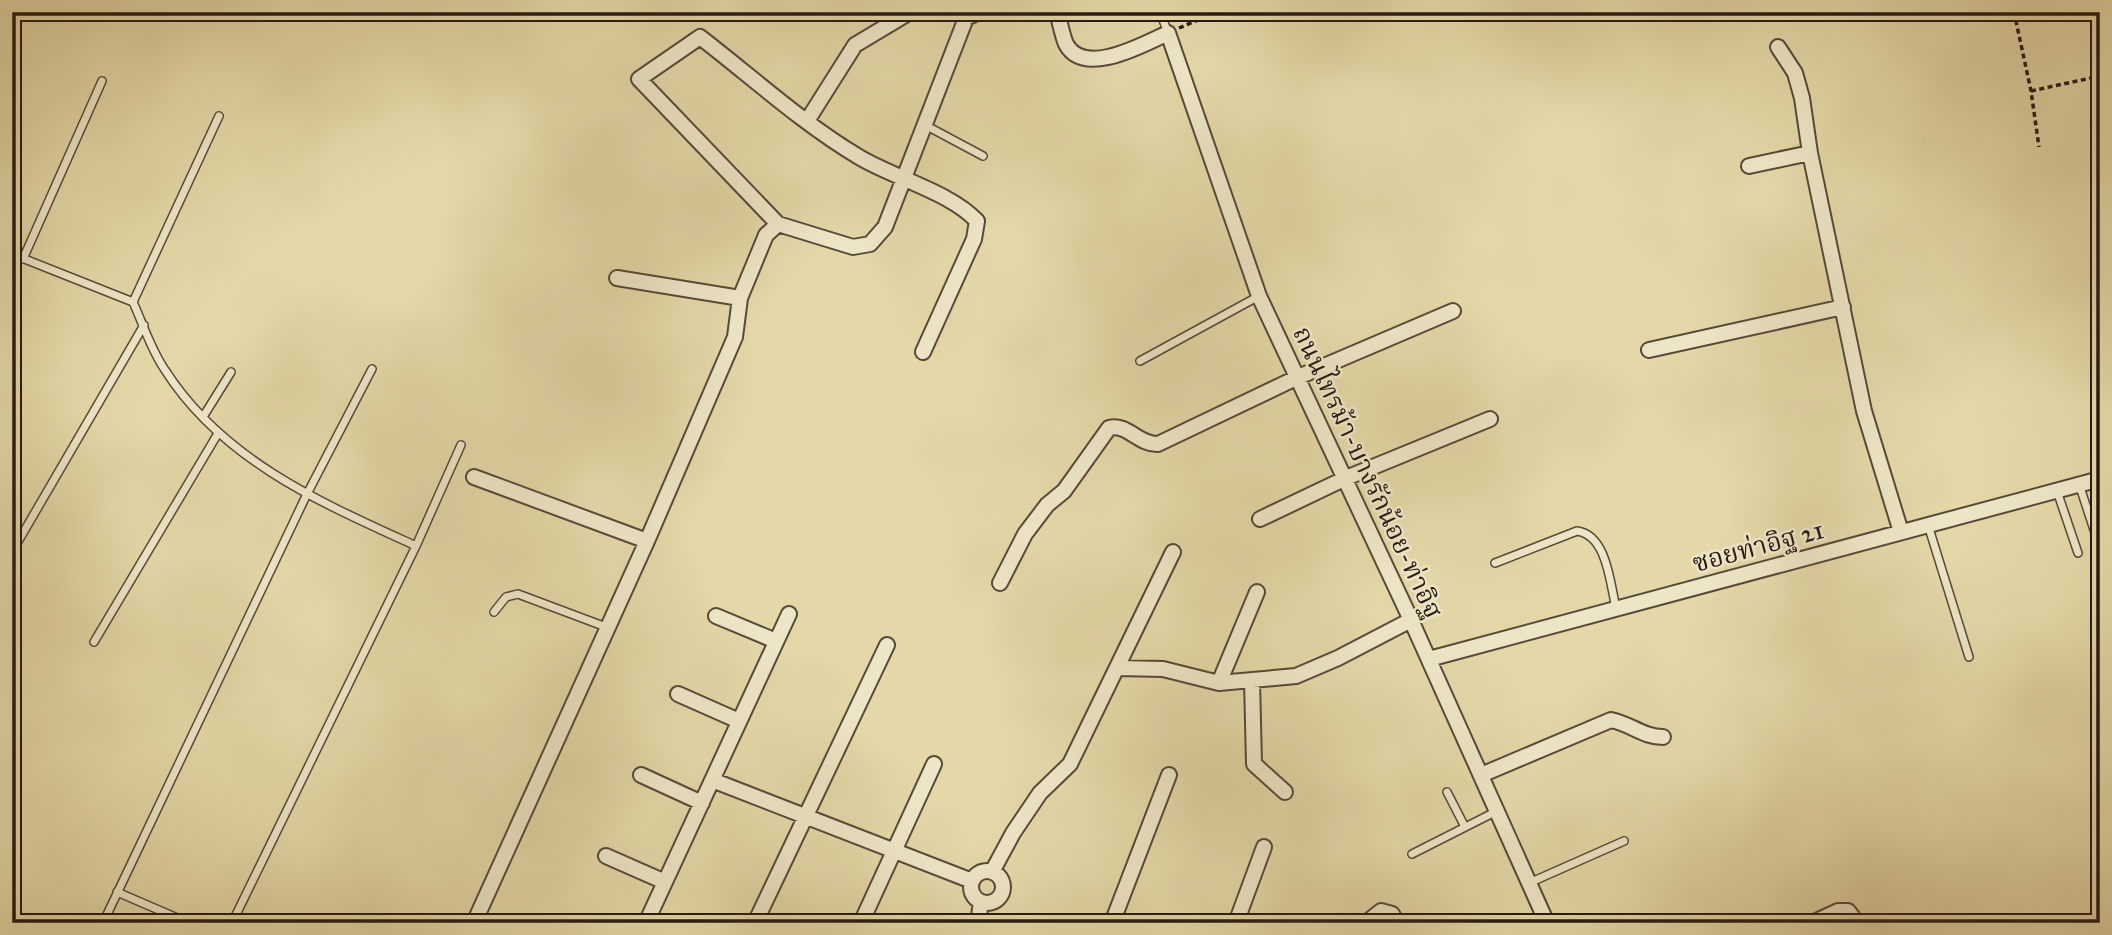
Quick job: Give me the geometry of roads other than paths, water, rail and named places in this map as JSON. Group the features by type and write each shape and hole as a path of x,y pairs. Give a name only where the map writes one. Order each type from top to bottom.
{"street":[{"path":"807,121 855,45 910,12"},
{"path":"1057,12 1067,46 1079,57 1088,59 1097,60 1129,51 1168,33"},
{"path":"923,352 974,239 977,221 969,212 904,180 859,157 807,121 700,37 639,79 778,224 853,247 870,244 885,227 904,180 925,125 970,14"},
{"name":"ถนนไทรม้า-บางรักน้อย-ท่าอิฐ","path":"1168,33 1259,296 1346,478 1547,923"},
{"path":"1778,47 1795,73 1802,98 1810,153 1864,411 1901,532"},
{"path":"1749,166 1810,153"},
{"path":"474,923 647,541 735,337 740,299 766,235 778,224"},
{"path":"617,278 740,299"},
{"path":"1649,350 1843,307"},
{"path":"1000,583 1025,534 1047,505 1064,491 1109,428 1119,427 1146,443 1158,443 1296,378 1453,311"},
{"path":"1260,519 1346,478 1490,419"},
{"path":"474,477 647,541"},
{"name":"ซอยท่าอิฐ 21","path":"1429,659 2100,479"},
{"path":"992,872 1013,833 1040,793 1070,764 1173,552"},
{"path":"1219,682 1257,592"},
{"path":"646,923 789,614"},
{"path":"716,617 776,641"},
{"path":"1118,668 1163,669 1219,682 1296,676 1338,659 1411,620"},
{"path":"755,923 887,645"},
{"path":"1252,680 1254,764 1285,792"},
{"path":"678,694 739,721"},
{"path":"1481,775 1611,720 1626,723 1648,737 1663,737"},
{"path":"861,923 934,764"},
{"path":"641,775 702,803"},
{"path":"1112,923 1169,775"},
{"path":"712,780 972,881"},
{"path":"1236,923 1264,847"},
{"path":"606,856 665,882"},
{"path":"992,872 1002,881 1003,891 993,902 981,902 972,894 972,881 978,873 992,872"},
{"path":"978,923 981,902"},
{"path":"1366,923 1381,911 1392,914 1397,923"},
{"path":"1812,923 1838,911 1848,911 1857,923"}],"lane":[{"path":"1160,12 1168,33"},
{"path":"23,259 102,81"},
{"path":"133,302 219,116"},
{"path":"925,125 983,156"},
{"path":"12,254 133,302 164,370 217,435 306,496 416,546"},
{"path":"1139,361 1259,296"},
{"path":"12,552 144,325"},
{"path":"103,923 306,496 372,369"},
{"path":"203,417 231,372"},
{"path":"94,642 217,435"},
{"path":"233,923 416,546 461,445"},
{"path":"2079,484 2100,548"},
{"path":"2057,491 2078,553"},
{"path":"1928,525 1969,657"},
{"path":"1495,564 1577,531 1588,533 1595,540 1606,564 1616,609"},
{"path":"494,612 506,597 518,594 606,627"},
{"path":"1447,792 1465,827"},
{"path":"1412,854 1497,811"},
{"path":"1529,883 1625,841"},
{"path":"117,892 188,923"}]}
